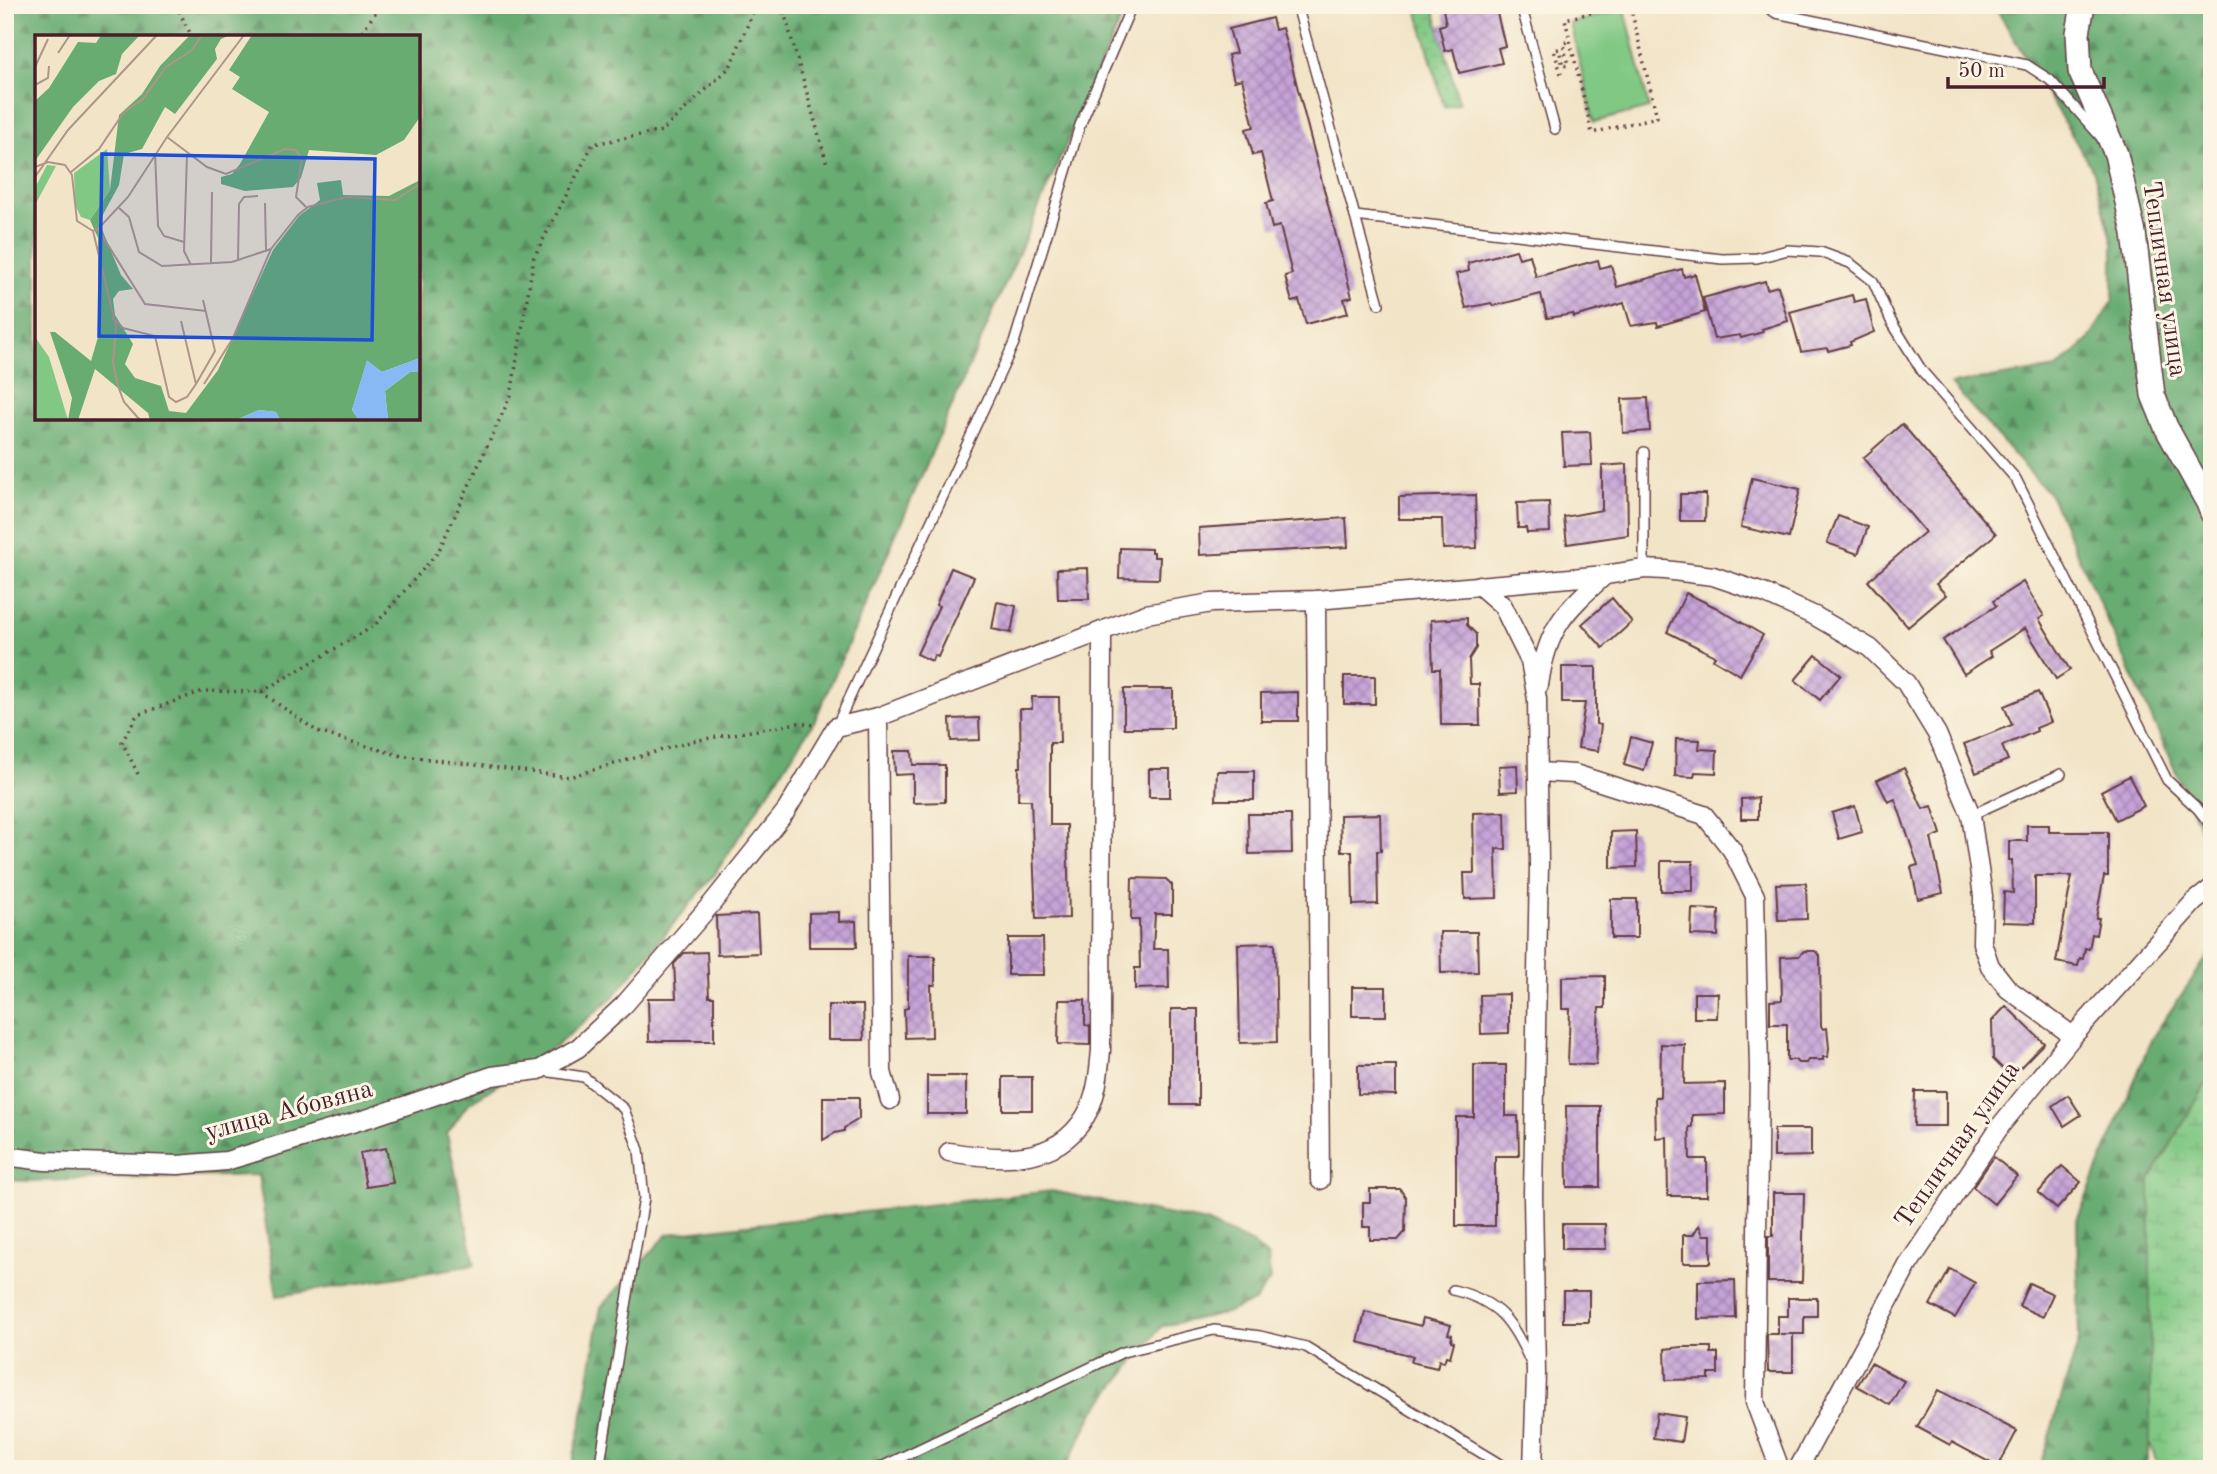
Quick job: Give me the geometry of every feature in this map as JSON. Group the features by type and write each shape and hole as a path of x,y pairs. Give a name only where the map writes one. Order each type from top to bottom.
{"street":[{"name":"Тепличная улица","path":"2083,5 2078,33 2080,71 2116,154 2134,233 2153,395 2166,428 2212,513"},
{"path":"539,1070 578,1048 624,1005 696,923 786,811 836,727 877,717 1146,614 1212,603 1316,600 1605,575 1644,569 1713,576 1766,594 1815,616 1870,649 1906,683 1937,734 1971,815 1983,896 1982,943 1990,966 2008,989 2073,1036"},
{"path":"1537,699 1543,658 1550,636 1564,613 1605,575"},
{"path":"1479,585 1503,606 1513,625 1530,661 1537,699 1539,772 1534,1195 1536,1374 1533,1469"},
{"path":"1316,600 1320,1180"},
{"path":"949,1152 1012,1159 1039,1153 1065,1142 1086,1116 1098,1083 1101,1050 1102,631"},
{"path":"877,717 882,1072 890,1100"},
{"path":"1539,772 1574,774 1704,816 1732,850 1755,896 1759,1069 1755,1402 1780,1469"},
{"name":"Тепличная улица","path":"1798,1469 1908,1265 2001,1125 2073,1036 2194,902 2212,888"},
{"name":"улица Абовяна","path":"5,1156 45,1161 178,1165 226,1161 372,1117 492,1076 539,1070"}],"lane":[{"path":"836,727 1014,344 1080,125 1132,5"},
{"path":"1297,5 1379,304"},
{"path":"1521,5 1555,129"},
{"path":"1764,5 1776,13 2027,65 2050,80 2116,154"},
{"path":"1355,216 1722,259 1757,258 1788,250 1820,252 1850,263 1873,281 1891,321 1922,371 2016,479 2167,780 2198,809 2212,827"},
{"path":"1644,452 1644,569"},
{"path":"1971,815 2061,774"},
{"path":"539,1070 584,1077 624,1109 639,1150 644,1198 599,1469"},
{"path":"1453,1290 1475,1296 1500,1313 1516,1329 1536,1374"},
{"path":"877,1469 1123,1352 1214,1330 1260,1336 1306,1347 1508,1469"}],"path":[{"path":"176,5 191,35"},
{"path":"359,35 381,5"},
{"path":"138,774 122,742 137,715 203,691 261,692 374,626 438,552 511,395 534,257 593,144 662,131 730,67 756,5"},
{"path":"782,5 827,164"},
{"path":"1628,5 1657,117 1592,133 1565,19 1628,5"},
{"path":"1560,74 1554,50 1559,49 1563,66 1569,65 1563,43 1571,41"},
{"path":"261,692 318,733 398,755 569,777 693,741 798,723 836,727"}],"green space":[{"path":"5,5 1127,5 815,720 715,874 613,997 556,1046 468,1104 447,1134 475,1265 277,1296 258,1175 5,1180"},
{"path":"1416,5 1433,5 1459,103 1444,107"},
{"path":"1994,5 2212,5 2212,864 2190,803 2051,496 1951,384 2057,368 2088,341 2113,300 2113,243 2094,172"},
{"path":"1625,9 1649,108 1594,122 1570,23"},
{"path":"2212,950 2212,1074 2150,1180 2150,1444 2145,1469 2039,1469 2079,1340 2077,1220 2152,1038"},
{"path":"2212,1074 2212,1469 2159,1469 2150,1444 2150,1180"},
{"path":"1052,1191 1206,1222 1253,1244 1268,1258 1270,1280 1254,1302 1225,1313 1162,1326 1094,1412 1065,1469 571,1469 601,1307 668,1234"}],"building":[{"path":"1442,5 1495,5 1505,46 1498,48 1502,63 1459,73 1453,49 1445,51 1439,26 1446,24"},
{"path":"1272,18 1275,30 1282,28 1352,297 1344,299 1348,313 1306,324 1299,300 1292,302 1285,276 1292,274 1280,226 1272,228 1266,203 1273,201 1261,153 1253,155 1246,129 1254,127 1242,79 1234,81 1228,55 1236,53 1229,29"},
{"path":"1516,250 1519,258 1530,255 1536,277 1598,260 1600,268 1611,265 1617,287 1682,269 1684,277 1695,274 1705,312 1658,326 1657,322 1631,326 1624,303 1574,317 1573,314 1547,318 1541,294 1493,306 1491,303 1466,308 1456,274 1469,271 1468,263"},
{"path":"1765,281 1767,289 1778,286 1788,321 1741,338 1740,335 1714,339 1703,298"},
{"path":"1852,295 1854,302 1866,299 1874,332 1850,342 1851,345 1828,351 1827,348 1801,352 1790,312"},
{"path":"1648,398 1650,431 1623,433 1622,399"},
{"path":"1902,424 1996,534 1936,584 1946,595 1908,627 1868,581 1925,532 1863,458"},
{"path":"1590,432 1592,465 1564,466 1562,433"},
{"path":"1627,464 1628,535 1567,544 1564,517 1602,510 1602,466"},
{"path":"1752,478 1800,489 1789,538 1741,527"},
{"path":"1680,494 1706,494 1705,521 1680,521"},
{"path":"1475,495 1477,548 1443,549 1442,519 1399,519 1399,497"},
{"path":"1549,502 1550,532 1527,533 1526,528 1518,528 1517,503"},
{"path":"1838,516 1868,527 1858,554 1827,543"},
{"path":"1346,518 1348,547 1200,555 1199,528"},
{"path":"1120,548 1151,549 1154,557 1160,557 1159,579 1119,578"},
{"path":"951,568 974,577 938,657 934,655 932,661 917,654 939,606 936,605"},
{"path":"1088,568 1089,599 1058,599 1057,569"},
{"path":"2023,582 2044,616 2039,619 2070,670 2056,679 2025,628 1989,651 1992,656 1964,674 1943,640 1996,606 1993,601"},
{"path":"1686,593 1763,635 1740,675 1713,659 1715,656 1667,632"},
{"path":"1612,598 1632,622 1603,648 1582,624"},
{"path":"997,602 1016,606 1011,633 992,629"},
{"path":"1467,618 1467,625 1476,634 1476,648 1469,659 1470,684 1479,684 1480,725 1441,725 1440,669 1433,669 1431,620"},
{"path":"1816,655 1841,675 1820,700 1795,680"},
{"path":"1562,667 1596,667 1596,724 1601,725 1598,751 1578,748 1585,703 1562,703"},
{"path":"1344,676 1375,676 1375,704 1344,704"},
{"path":"1124,689 1173,689 1173,728 1124,728"},
{"path":"1298,692 1298,721 1261,721 1261,693"},
{"path":"2038,692 2051,722 2002,746 2008,760 1976,773 1964,744 2012,725 2004,706"},
{"path":"1032,697 1059,697 1060,743 1050,743 1050,825 1067,825 1069,918 1036,919 1031,800 1018,800 1021,767 1020,709 1032,709"},
{"path":"979,718 980,740 951,741 950,719"},
{"path":"1631,737 1652,743 1644,771 1624,765"},
{"path":"1676,739 1700,740 1699,749 1717,750 1716,773 1695,772 1694,777 1675,776"},
{"path":"894,751 912,751 913,765 945,765 945,802 913,803 913,774 895,775"},
{"path":"1517,765 1518,791 1500,792 1499,766"},
{"path":"1904,768 1923,809 1932,806 1941,834 1931,838 1943,893 1918,899 1911,867 1918,865 1895,799 1888,802 1877,780"},
{"path":"1149,769 1170,769 1170,797 1149,797"},
{"path":"1217,771 1254,771 1254,800 1216,800"},
{"path":"2129,776 2144,806 2116,820 2101,791"},
{"path":"1758,798 1758,819 1741,819 1741,799"},
{"path":"1855,806 1862,832 1839,839 1832,813"},
{"path":"1505,812 1506,849 1496,849 1497,898 1465,899 1464,873 1474,873 1473,813"},
{"path":"1248,814 1291,814 1292,853 1249,854"},
{"path":"1380,814 1381,851 1377,851 1378,904 1353,905 1352,851 1341,851 1340,815"},
{"path":"2027,825 2049,825 2049,832 2108,832 2108,876 2104,876 2096,918 2099,918 2096,935 2092,934 2089,949 2085,948 2083,959 2080,958 2078,966 2056,962 2072,876 2035,876 2035,923 2003,922 2004,892 2013,893 2009,841 2027,841"},
{"path":"1636,831 1637,867 1611,868 1611,832"},
{"path":"1661,861 1693,861 1693,891 1661,891"},
{"path":"1132,878 1166,879 1172,885 1172,914 1155,914 1153,949 1168,949 1169,988 1135,989 1135,968 1140,968 1139,920 1131,920"},
{"path":"1806,883 1807,919 1778,920 1776,884"},
{"path":"1611,899 1637,899 1637,938 1611,938"},
{"path":"1692,909 1719,910 1718,936 1691,935"},
{"path":"839,912 839,922 856,921 857,947 809,947 809,913"},
{"path":"757,914 759,953 717,955 716,916"},
{"path":"1440,932 1477,932 1478,972 1441,973"},
{"path":"1008,938 1043,938 1044,975 1008,975"},
{"path":"1275,943 1277,1042 1240,1043 1238,944"},
{"path":"1804,951 1815,951 1820,956 1821,1026 1823,1029 1827,1028 1829,1048 1828,1057 1823,1057 1823,1060 1798,1063 1795,1060 1787,1060 1787,1024 1770,1024 1770,1001 1782,1000 1781,957 1799,956"},
{"path":"707,952 709,997 714,997 714,1041 649,1041 648,998 676,998 674,964 684,953"},
{"path":"908,956 935,956 935,985 931,985 932,1037 905,1038"},
{"path":"1605,976 1605,1008 1599,1008 1596,1065 1568,1064 1570,1009 1562,1009 1562,977"},
{"path":"1352,987 1386,987 1386,1016 1352,1016"},
{"path":"1694,993 1718,993 1717,1018 1694,1018"},
{"path":"1509,994 1509,1033 1481,1034 1480,995"},
{"path":"1059,1000 1085,1000 1085,1025 1090,1026 1090,1045 1058,1044"},
{"path":"828,1005 863,1005 864,1040 828,1040"},
{"path":"2006,1006 2044,1043 2011,1077 1993,1059 1992,1021"},
{"path":"1171,1009 1198,1009 1198,1105 1171,1105"},
{"path":"1661,1044 1685,1045 1684,1084 1725,1083 1725,1114 1692,1115 1692,1127 1689,1127 1690,1159 1707,1159 1707,1196 1668,1196 1667,1137 1656,1138 1655,1097 1660,1097"},
{"path":"1358,1065 1396,1065 1396,1095 1358,1094"},
{"path":"1474,1065 1506,1065 1506,1116 1518,1116 1519,1156 1495,1156 1495,1226 1456,1226 1456,1117 1474,1117"},
{"path":"927,1076 966,1076 966,1114 927,1114"},
{"path":"1003,1077 1032,1077 1032,1110 1003,1110"},
{"path":"1915,1091 1946,1091 1946,1126 1914,1126"},
{"path":"2068,1095 2081,1115 2064,1126 2052,1106"},
{"path":"823,1097 859,1097 859,1119 844,1128 844,1131 823,1140"},
{"path":"1566,1106 1600,1106 1600,1187 1567,1187"},
{"path":"1774,1129 1811,1129 1811,1156 1774,1157"},
{"path":"386,1148 393,1183 366,1187 360,1153"},
{"path":"1994,1157 2017,1176 1994,1204 1973,1187"},
{"path":"2062,1166 2081,1182 2057,1209 2038,1193"},
{"path":"1370,1189 1400,1189 1406,1198 1405,1232 1398,1240 1370,1240 1370,1227 1363,1227 1363,1202 1370,1202"},
{"path":"1773,1193 1804,1193 1802,1282 1768,1282 1768,1236 1773,1236"},
{"path":"1562,1224 1605,1224 1606,1249 1562,1249"},
{"path":"1699,1225 1703,1235 1711,1235 1711,1263 1683,1263 1683,1235 1693,1235"},
{"path":"1950,1269 1975,1283 1955,1318 1930,1305"},
{"path":"1735,1280 1736,1318 1698,1319 1698,1281"},
{"path":"2029,1283 2053,1294 2043,1317 2019,1306"},
{"path":"1563,1291 1589,1291 1589,1322 1563,1322"},
{"path":"1788,1298 1817,1298 1817,1316 1804,1316 1804,1334 1793,1334 1793,1372 1768,1372 1767,1334 1778,1334 1778,1316 1788,1316"},
{"path":"1365,1312 1421,1326 1423,1318 1451,1325 1448,1334 1452,1335 1451,1341 1454,1342 1450,1357 1446,1356 1444,1362 1439,1360 1437,1368 1411,1362 1413,1356 1358,1342"},
{"path":"1711,1347 1711,1353 1718,1353 1718,1374 1709,1374 1709,1379 1666,1380 1665,1349"},
{"path":"1871,1363 1904,1381 1890,1405 1857,1386"},
{"path":"1938,1390 2017,1431 1998,1467 1917,1427"},
{"path":"1657,1413 1685,1417 1681,1442 1653,1438"}]}
